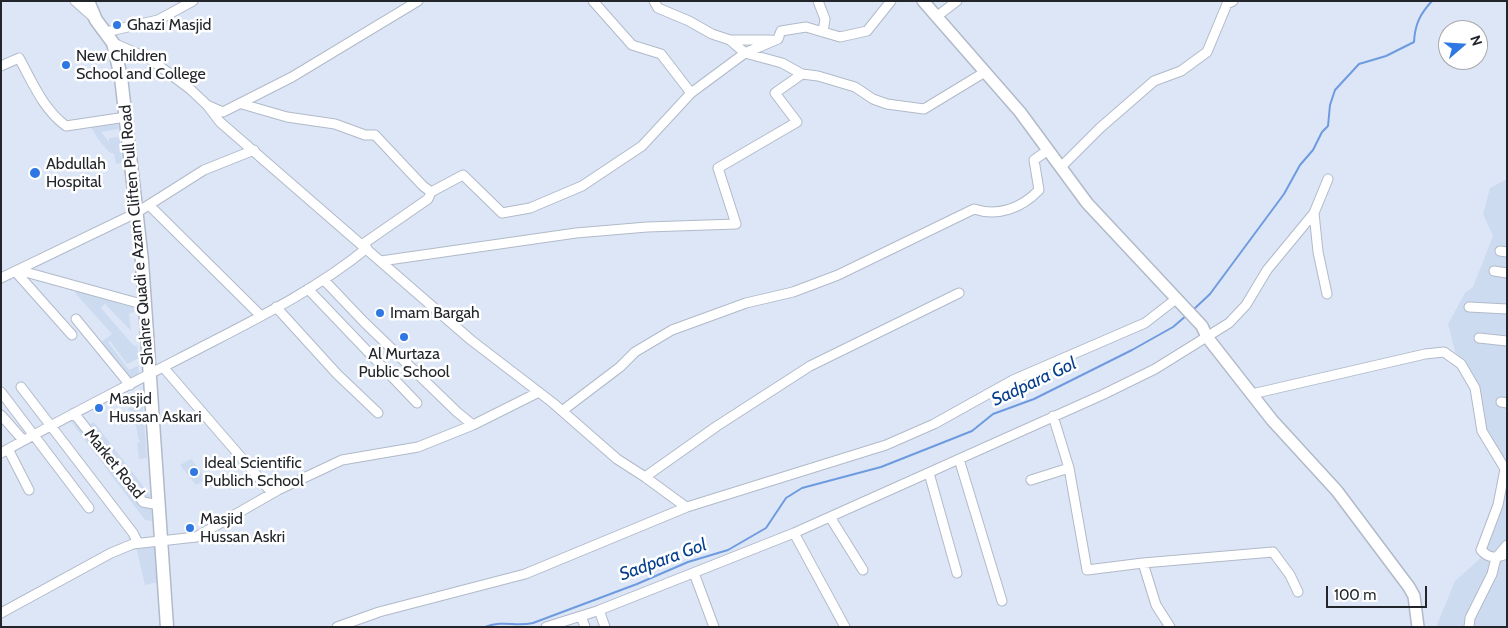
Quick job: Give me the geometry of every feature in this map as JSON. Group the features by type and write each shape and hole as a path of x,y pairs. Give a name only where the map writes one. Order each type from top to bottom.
{"highway":[{"name":"Shahre Quadi e Azam Cliften Pull Road","path":"88,1 96,20 110,37 120,64 145,305 167,627"}],"main road":[{"path":"923,1 1020,112 1087,203 1202,326 1207,337 1272,420 1337,491 1390,560 1414,596 1418,627"}],"street":[{"path":"75,1 96,20"},
{"path":"110,37 154,21 193,1"},
{"path":"207,105 223,112 242,104 292,77 418,1"},
{"path":"593,1 632,45 661,54 691,93"},
{"path":"654,1 658,8 689,21 712,34 730,40 775,40"},
{"path":"818,1 826,19 823,32"},
{"path":"29,490 4,449 130,385 324,280 365,246 428,199 431,192 463,175 502,213 530,208 552,200 582,186 642,146 691,93 745,54 778,39 781,31 806,27 840,37 867,31 891,1"},
{"path":"936,17 958,1"},
{"path":"1060,167 1100,128 1154,82 1181,71 1207,52 1227,4 1233,1"},
{"path":"110,37 150,59 190,89 207,105 220,122 465,334 539,392 617,459 686,507"},
{"path":"730,40 745,54 782,62 802,74 818,76 855,87 873,99 887,104 924,110 985,72"},
{"path":"1,66 19,58 35,90 55,117 66,126 126,117"},
{"path":"381,261 576,233 647,227 736,224 718,168 797,122 775,93 802,74"},
{"path":"242,104 287,117 336,124 364,136 376,135 423,186 431,192"},
{"path":"1,278 136,213 204,170 254,150"},
{"path":"562,411 620,367 635,352 672,330 746,303 793,292 838,275 974,209 986,213 1015,208 1039,190 1034,160 1048,150"},
{"path":"546,627 600,610 794,533 1155,369 1229,323 1246,306 1267,270 1314,213 1328,178"},
{"path":"149,205 260,316"},
{"path":"1314,213 1318,252 1327,294"},
{"path":"16,270 145,305"},
{"path":"16,270 72,335"},
{"path":"1494,271 1507,273"},
{"path":"324,280 456,412 473,425"},
{"path":"308,289 417,402"},
{"path":"645,477 717,426 810,366 959,292"},
{"path":"336,627 379,612 525,574 686,507 902,438 934,424 1013,380 1145,323 1177,300"},
{"path":"276,307 337,374 378,413"},
{"path":"1469,307 1507,309"},
{"path":"76,319 130,385"},
{"path":"1479,338 1507,341"},
{"path":"1252,394 1425,354 1444,352 1461,364 1475,388 1482,431 1505,470 1498,505 1481,550 1484,554 1496,558 1507,554"},
{"path":"163,367 272,494"},
{"path":"21,387 133,533 138,543"},
{"path":"1,392 88,508"},
{"path":"2,609 111,553 138,543 196,537 272,494 342,460 418,447 473,425 539,392"},
{"name":"Market Road","path":"74,413 143,502 159,506"},
{"path":"1,415 23,440"},
{"path":"1054,416 1069,468 1087,570 1143,562 1273,552 1290,575 1298,592"},
{"path":"959,459 1002,601"},
{"path":"1031,480 1069,468"},
{"path":"929,473 957,573"},
{"path":"830,517 863,570"},
{"path":"794,533 845,627"},
{"path":"1469,627 1470,618 1492,574 1496,558 1507,545"},
{"path":"1143,562 1156,605 1170,627"},
{"path":"694,573 714,627"},
{"path":"600,610 605,627"},
{"path":"581,616 585,627"}],"shaded area":[{"path":"118,121 119,129 101,132 109,142 109,138 120,137 122,163 116,164 114,154 109,152 91,127"},
{"path":"1507,179 1507,627 1436,627 1455,581 1485,554 1504,471 1494,451 1477,429 1470,390 1458,363 1448,324 1465,293 1473,287 1493,236 1483,214 1490,188"},
{"path":"78,291 134,308 135,312 129,313 131,331 105,304 101,308 134,346 137,345 139,358 127,364 110,341 108,342 129,370 138,366 140,378 130,383 97,345 112,334 75,293"},
{"path":"143,407 147,458 139,459 137,443 140,441 135,418 128,408"},
{"path":"81,413 90,424 94,422 150,495 150,502 143,499 77,416"},
{"path":"75,416 151,507 152,521 145,520 69,419"},
{"name":"Ideal Scientific Publich School","path":"191,459 207,479 196,485 180,465"},
{"path":"154,542 158,582 145,585 136,547"}],"waterway":[{"name":"Sadpara Gol","path":"1193,310 1210,294 1284,194 1300,165 1313,150 1322,132 1328,126 1330,105 1335,90 1359,64 1386,56 1414,42 1419,20 1424,10 1432,1"},
{"name":"Sadpara Gol","path":"485,627 498,624 533,623 637,584 688,562 728,550 766,528 786,498 802,488 881,467 972,431 993,414 1034,399 1132,350 1173,327 1187,315"}],"place":[{"name":"Ghazi Masjid","path":"117,25"},
{"name":"New Children School and College","path":"66,65"},
{"name":"Abdullah Hospital","path":"35,173"},
{"name":"Imam Bargah","path":"380,313"},
{"name":"Al Murtaza Public School","path":"404,337"},
{"name":"Masjid Hussan Askari","path":"99,408"},
{"name":"Ideal Scientific Publich School","path":"194,472"},
{"name":"Masjid Hussan Askri","path":"190,528"}]}
